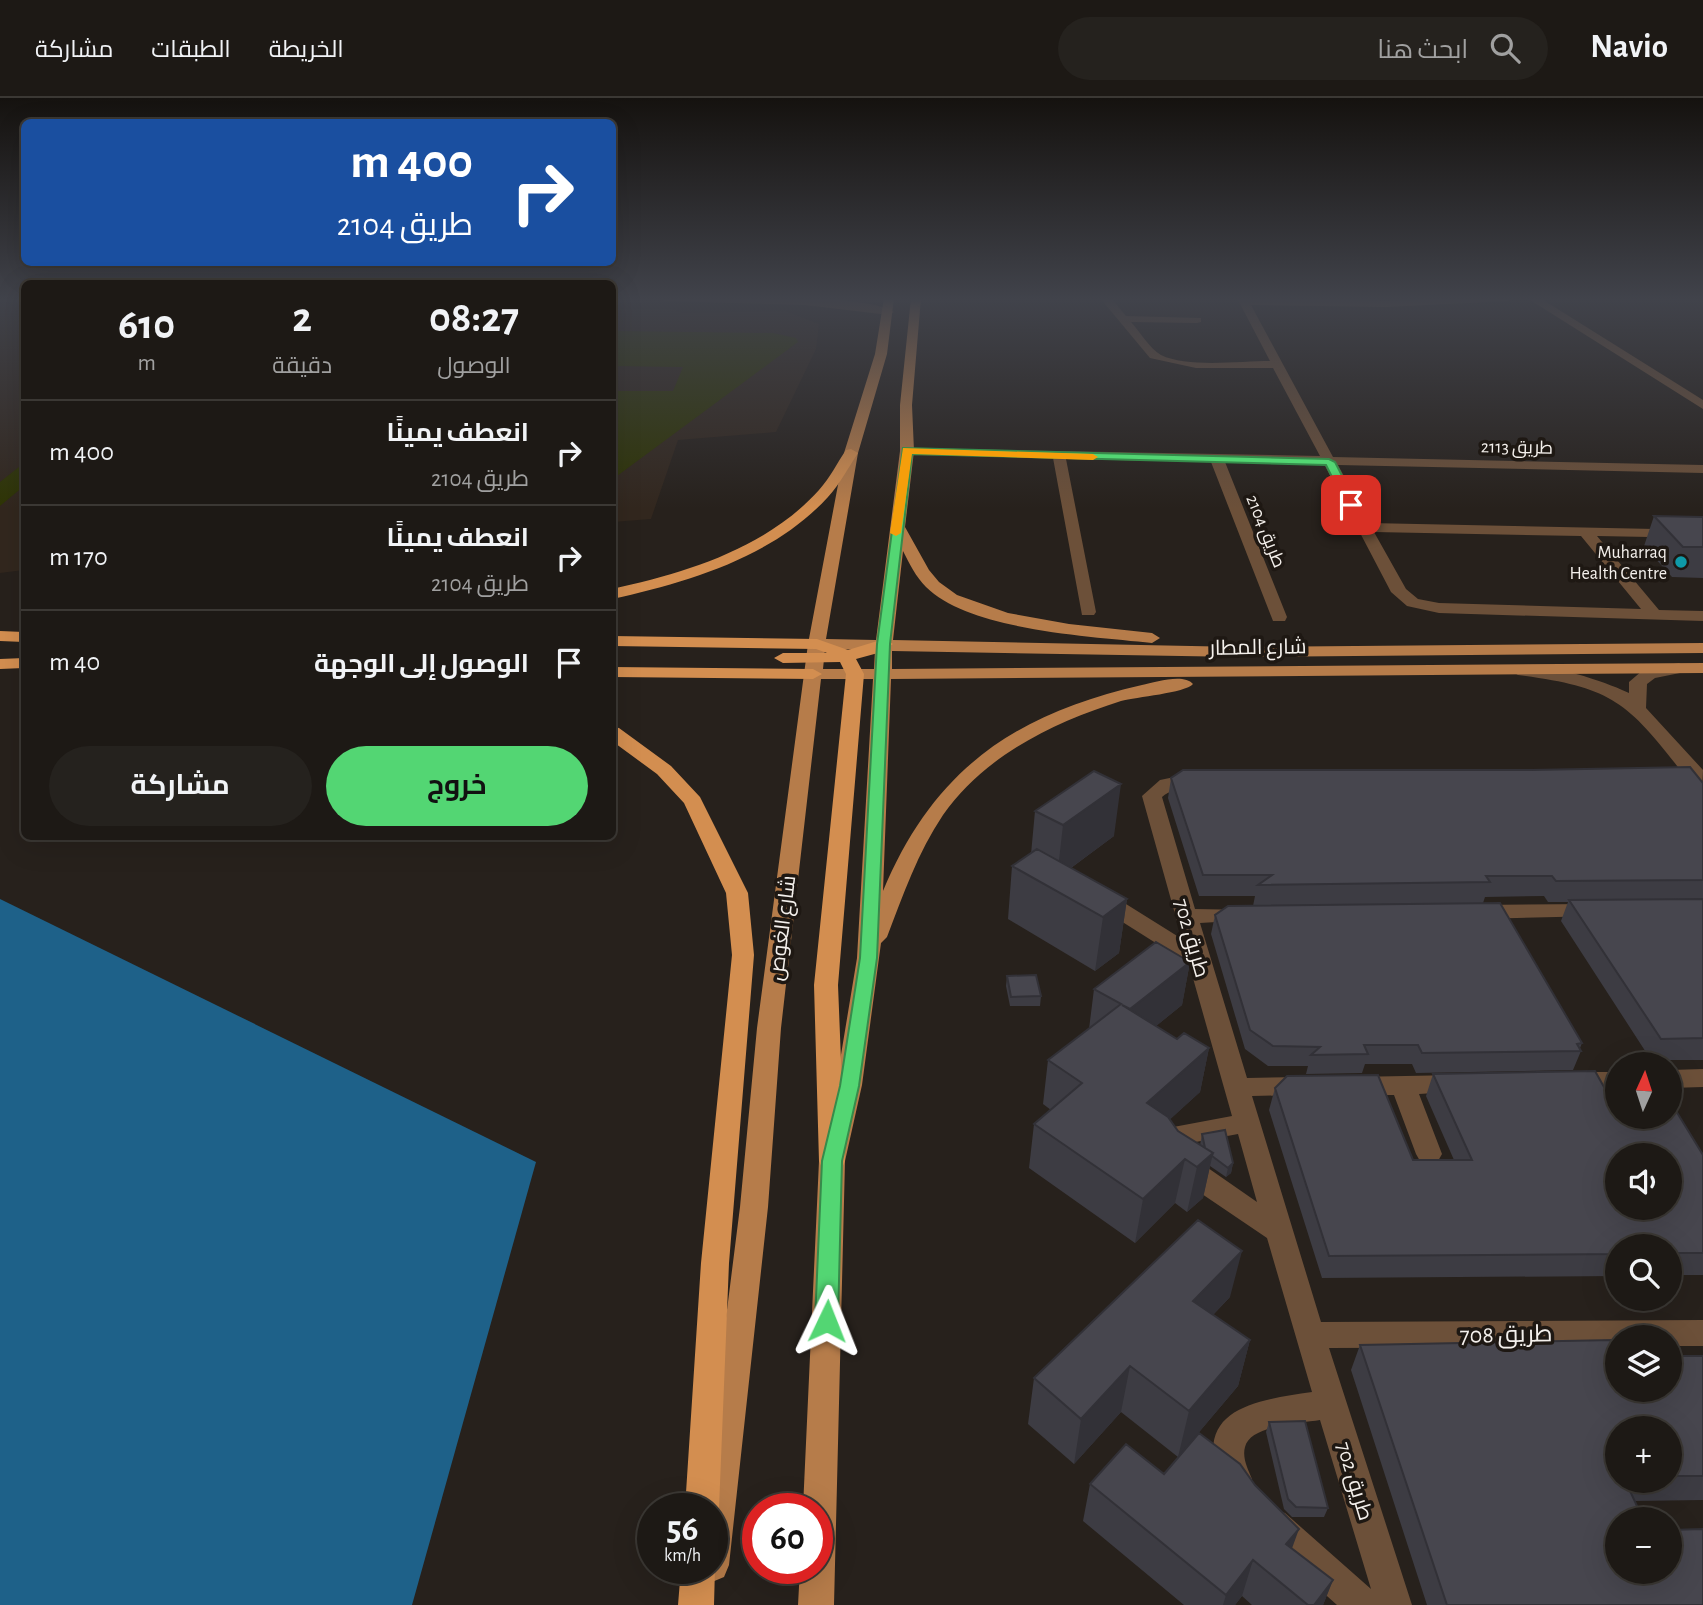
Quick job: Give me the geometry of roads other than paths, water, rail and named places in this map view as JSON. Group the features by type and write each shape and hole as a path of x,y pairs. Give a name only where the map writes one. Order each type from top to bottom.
{"highway":[{"path":"616,593 650,586 720,562 777,533 824,495 851,453"},
{"path":"1,636 21,635"},
{"path":"616,641 815,659 851,665 884,644"},
{"path":"616,655 815,659"},
{"path":"616,672 815,659"},
{"path":"0,664 21,663"},
{"path":"832,1161 826,985 851,665"},
{"path":"616,735 664,770 693,802 737,893 741,923 743,955 715,1263 703,1493"},
{"path":"696,1605 697,1584"}],"main road":[{"name":"شارع الغوص","path":"721,1493 754,1207 769,1028 815,659 851,453 877,368"},
{"path":"899,368 900,393 906,405"},
{"path":"816,1605 832,1161 849,1086 869,958 884,644 907,451 906,405 909,368"},
{"path":"897,525 934,587 960,603 1012,619 1062,629 1185,642 1241,652"},
{"name":"شارع المطار","path":"815,659 884,644 1241,652 1703,648"},
{"name":"شارع المطار","path":"815,659 883,674 1340,668 1703,668"},
{"path":"869,958 895,885 945,800 974,770 1025,736 1059,716 1104,699 1148,687 1340,668"},
{"name":"شارع الغوص","path":"708,1605 710,1584"}],"street":[{"path":"1280,368 1399,592 1413,603 1439,608 1703,614"},
{"path":"1644,368 1703,405"},
{"name":"طريق 2104","path":"907,451 1329,462"},
{"path":"1059,456 1088,612"},
{"name":"طريق 2104","path":"1217,459 1279,617"},
{"name":"طريق 2113","path":"1329,462 1703,469"},
{"path":"1363,527 1703,534"},
{"path":"1585,531 1659,613"},
{"path":"1509,668 1588,682 1608,689 1637,708 1700,780"},
{"path":"1637,708 1638,682 1649,674 1679,668"},
{"path":"1644,778 1700,780"},
{"name":"طريق 702","path":"1215,781 1172,782 1159,787 1152,796 1246,1124 1394,1605"},
{"path":"1097,896 1198,959"},
{"path":"1458,912 1610,911"},
{"path":"1186,916 1263,915"},
{"path":"1682,1079 1703,1078"},
{"path":"1548,1082 1605,1081"},
{"path":"1235,1087 1481,1083"},
{"path":"1403,1085 1429,1154"},
{"path":"1246,1124 1177,1135 1170,1144 1172,1156 1181,1166 1279,1231"},
{"name":"طريق 708","path":"1310,1335 1703,1333"},
{"path":"1331,1404 1252,1418 1236,1427 1227,1442 1228,1465 1239,1488 1256,1510 1363,1605"}],"water":[{"path":"0,899 536,1162 412,1605 0,1605"}],"place":[{"name":"Muharraq Health Centre","path":"1681,562"}]}
